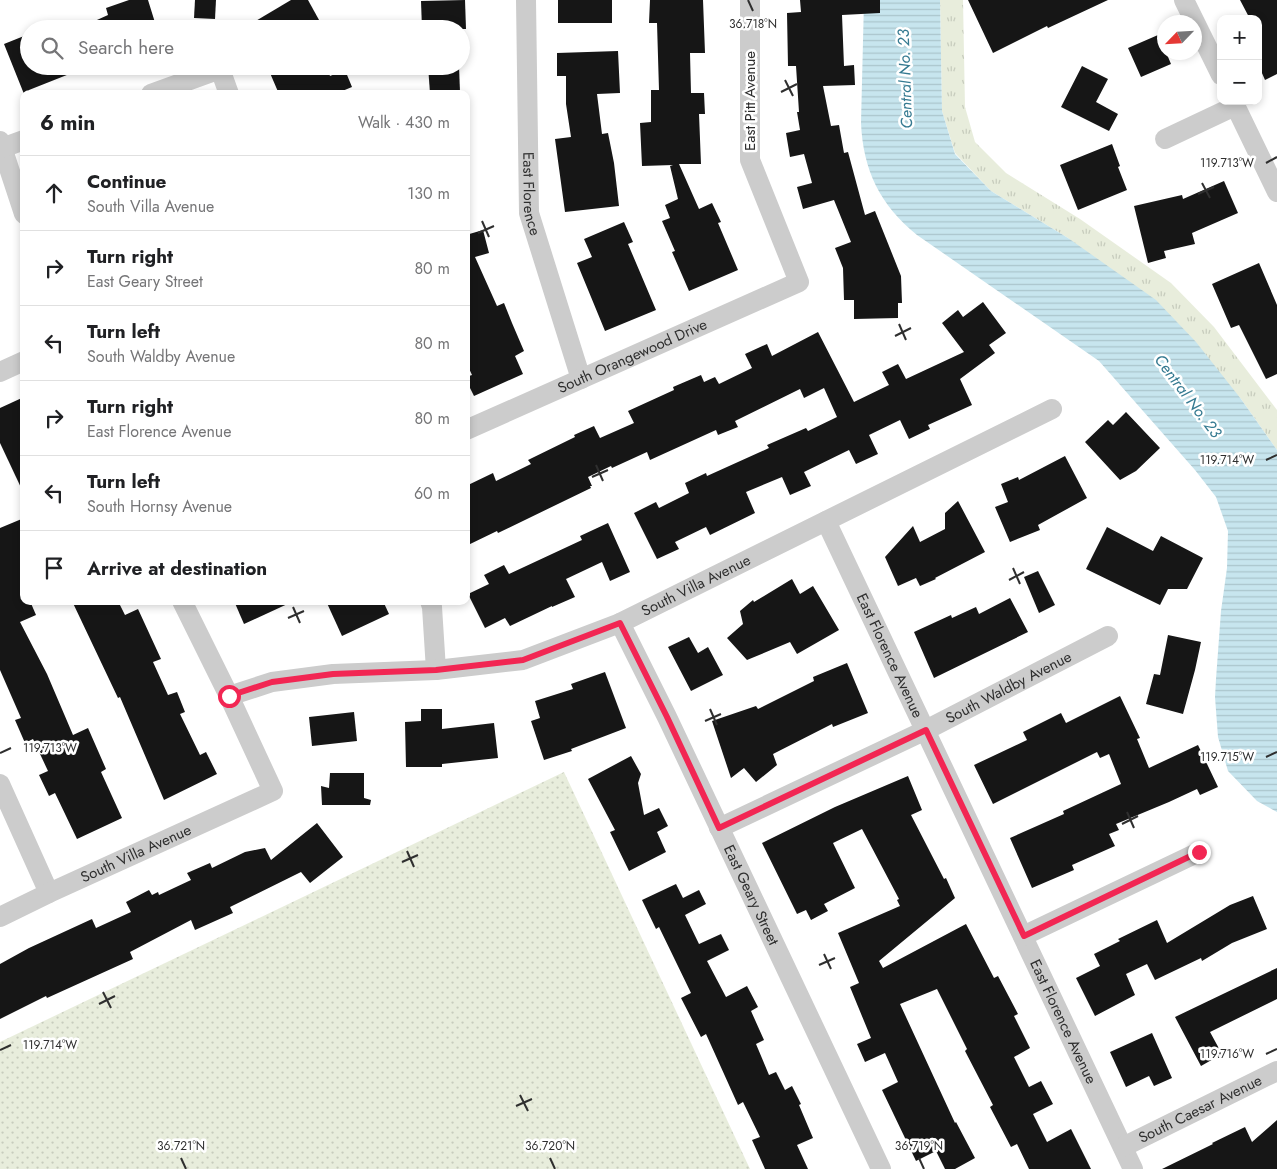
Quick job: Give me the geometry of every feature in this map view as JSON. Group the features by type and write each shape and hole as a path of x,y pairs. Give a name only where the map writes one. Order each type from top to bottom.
{"street":[{"name":"East Florence","path":"526,0 529,213 581,379"},
{"name":"East Pitt Avenue","path":"750,0 750,160 799,282"},
{"path":"1184,0 1217,67"},
{"path":"162,90 203,75"},
{"path":"222,75 228,90"},
{"path":"1165,139 1232,105"},
{"path":"1234,105 1277,192"},
{"path":"20,141 1,144 20,202"},
{"name":"South Orangewood Drive","path":"470,428 799,282"},
{"path":"0,372 20,363"},
{"name":"South Villa Avenue","path":"0,917 273,791 229,696 272,682 333,674 436,670 523,660 620,623 1052,409"},
{"name":"East Florence Avenue","path":"826,521 1134,1169"},
{"path":"184,605 229,696"},
{"path":"431,605 436,670"},
{"name":"East Geary Street","path":"620,623 667,717 881,1169"},
{"name":"South Waldby Avenue","path":"719,828 926,730 1108,636"},
{"path":"0,784 49,893"},
{"path":"1024,936 1199,852"},
{"name":"South Caesar Avenue","path":"1123,1147 1277,1071"}],"green space":[{"path":"940,0 963,0 965,107 975,142 1006,173 1080,219 1171,283 1214,327 1277,410 1277,450 1241,399 1068,238 991,191 955,153 942,111"},
{"path":"564,772 750,1169 0,1169 0,1042"}],"water":[{"name":"Central No. 23","path":"864,0 940,0 942,111 955,154 991,191 1068,238 1156,300 1196,342 1241,399 1277,450 1277,812 1257,801 1228,771 1218,737 1215,697 1221,611 1227,568 1228,531 1216,497 1195,470 1099,361 917,235 904,224 884,199 870,171 862,140"}],"building":[{"path":"129,0 148,0 154,20 97,20 108,15 106,8"},
{"path":"195,0 216,0 215,19 194,18"},
{"path":"291,0 308,0 319,20 257,20"},
{"path":"465,0 466,20 422,20 421,1"},
{"path":"558,0 612,0 612,23 558,23"},
{"path":"650,0 703,0 705,53 690,53 691,93 704,93 705,114 699,114 701,164 679,164 699,209 712,203 721,222 718,223 738,270 689,291 672,252 675,251 662,221 670,218 665,205 678,199 670,166 673,165 642,166 640,123 651,122 651,90 659,90 657,23 649,23"},
{"path":"800,0 880,0 880,13 842,15 844,66 854,65 855,85 823,86 831,126 839,125 844,153 848,152 865,215 875,211 901,276 902,303 898,303 898,318 854,319 854,300 844,300 843,268 835,248 851,242 834,200 803,209 797,187 812,183 804,154 790,157 786,133 800,130 797,112 799,112 796,66 788,66 787,13 801,12"},
{"path":"968,0 1108,0 1048,28 1047,26 993,53"},
{"path":"1240,0 1277,0 1277,74 1265,80 1262,73 1262,15 1248,15"},
{"path":"1157,35 1157,60 1169,60 1171,64 1141,77 1128,48"},
{"path":"20,38 20,75 67,75 29,90 22,90 4,44"},
{"path":"618,51 620,93 597,94 602,134 608,133 614,163 619,206 565,212 555,139 571,137 566,104 566,76 557,76 557,53"},
{"path":"1082,66 1108,79 1096,102 1118,114 1109,131 1061,107"},
{"path":"271,75 347,75 352,87 345,90 277,90"},
{"path":"429,75 459,75 460,90 430,90"},
{"path":"1112,144 1127,190 1078,210 1060,165"},
{"path":"1224,181 1238,213 1192,233 1195,244 1164,251 1166,258 1148,263 1134,206 1182,195 1183,199"},
{"path":"624,222 633,242 628,244 656,310 605,331 577,263 592,257 584,239"},
{"path":"483,230 489,253 475,257 497,306 504,303 524,351 515,356 523,374 474,396 470,388 470,376 472,375 470,371 470,234"},
{"path":"1259,263 1277,305 1277,374 1266,379 1239,325 1231,328 1212,284"},
{"path":"983,302 1006,333 989,345 995,353 960,379 972,405 928,425 930,429 909,439 900,420 869,435 878,454 856,464 849,450 804,472 811,486 790,495 782,477 746,492 755,513 710,535 706,527 675,542 679,549 657,559 634,513 656,502 659,508 689,493 685,483 706,473 707,476 769,448 767,445 806,428 808,431 837,417 824,388 804,398 800,389 735,421 738,427 718,435 716,430 650,460 647,452 612,468 611,466 588,477 591,488 498,533 497,531 470,544 470,484 493,473 496,481 531,464 528,460 594,426 600,438 634,423 628,411 674,390 673,387 701,375 704,382 715,377 719,384 752,368 745,354 767,344 772,356 818,332 854,402 889,385 882,372 898,364 906,379 964,352 942,323 958,310 963,317"},
{"path":"20,399 20,486 0,443 0,408"},
{"path":"1126,412 1160,448 1136,471 1120,480 1085,442 1108,420 1113,425"},
{"path":"1065,456 1087,498 1038,525 1040,530 1010,542 995,507 1008,502 1001,484 1018,477 1019,480"},
{"path":"958,501 985,552 920,586 916,578 898,586 885,557 913,526 920,542 945,529 945,513"},
{"path":"20,520 20,605 32,605 36,615 20,622 47,674 73,735 88,728 106,769 101,772 122,818 77,839 55,793 49,796 39,775 48,771 33,739 25,743 15,720 21,718 0,670 0,528"},
{"path":"608,523 630,572 610,581 602,562 566,579 575,597 510,626 505,618 485,628 470,598 470,593 489,584 484,575 504,565 509,574 582,540 580,536"},
{"path":"1107,527 1153,551 1161,536 1203,558 1187,589 1168,589 1160,605 1086,569"},
{"path":"1038,571 1055,605 1039,613 1024,577"},
{"path":"792,579 800,594 813,586 839,630 797,654 790,642 747,660 727,638 743,624 740,611 753,600 754,602"},
{"path":"1010,598 1028,632 934,678 914,632 951,615 952,618 976,607 979,614"},
{"path":"74,605 120,605 125,615 138,609 161,659 153,662 168,695 177,692 185,712 180,714 200,755 206,752 217,774 164,800 120,697 118,698"},
{"path":"236,605 285,605 244,624"},
{"path":"328,605 385,605 389,614 342,636"},
{"path":"1168,635 1201,642 1183,714 1146,704 1154,674 1160,675"},
{"path":"689,637 698,653 708,647 723,675 691,691 668,647"},
{"path":"847,663 868,713 833,727 832,724 773,754 777,765 756,782 744,768 731,778 712,721 756,706 758,709 814,681 813,677"},
{"path":"605,672 626,728 571,749 572,751 544,760 531,721 540,718 535,701 573,689 571,684"},
{"path":"1120,696 1140,738 1137,739 1149,768 1198,745 1218,787 1200,795 1197,789 1116,824 1119,830 1109,834 1115,846 1072,865 1074,870 1032,888 1010,838 1064,814 1063,811 1121,784 1109,754 1100,758 1097,752 993,804 974,765 1027,740 1023,732 1061,713 1066,723"},
{"path":"421,709 442,709 442,729 494,723 498,758 442,764 442,767 406,767 405,722 421,721"},
{"path":"354,712 357,741 312,746 309,717"},
{"path":"631,756 641,774 638,783 644,815 659,808 668,826 657,832 666,852 629,871 610,832 615,830 588,779"},
{"path":"330,773 364,773 364,798 371,800 370,805 322,805 321,786 329,788"},
{"path":"908,776 922,810 911,815 955,898 879,961 883,968 966,924 994,978 998,976 1018,1014 1014,1016 1030,1048 1014,1057 1029,1087 1041,1081 1053,1104 1033,1114 1047,1142 1071,1129 1091,1169 1029,1169 1017,1144 1011,1147 990,1107 993,1105 965,1051 967,1049 937,989 900,1004 955,1123 975,1158 955,1169 945,1169 936,1151 916,1161 882,1090 898,1082 885,1053 865,1062 857,1044 871,1038 850,987 859,983 838,933 900,906 897,900 899,899 862,829 833,843 855,888 824,904 828,911 811,920 806,910 797,914 762,843 835,807"},
{"path":"317,823 343,857 310,883 301,872 230,907 233,913 195,930 191,920 130,952 133,959 47,998 46,996 0,1019 0,964 29,948 92,919 96,928 131,912 126,902 149,890 152,895 158,892 159,895 191,880 187,873 210,863 212,868 245,852 265,848 271,860"},
{"path":"676,884 683,898 699,890 706,904 685,915 699,944 721,934 729,950 707,961 726,997 747,986 758,1007 751,1011 764,1040 756,1044 769,1075 776,1072 785,1090 792,1086 801,1104 799,1105 813,1138 797,1145 808,1169 765,1169 752,1140 760,1137 743,1102 738,1105 706,1034 701,1037 681,998 691,993 659,927 656,929 642,900"},
{"path":"1253,896 1267,929 1232,943 1202,961 1201,958 1155,980 1147,964 1126,974 1135,995 1095,1016 1076,978 1100,966 1094,954 1120,941 1118,939 1157,920 1167,943 1230,905"},
{"path":"1277,968 1277,999 1210,1032 1222,1054 1201,1066 1175,1017"},
{"path":"1152,1033 1172,1078 1154,1086 1149,1076 1126,1087 1110,1052"},
{"path":"1277,1120 1277,1169 1162,1169 1245,1127 1252,1142"}],"route":[{"path":"229,696 272,682 333,674 436,670 523,660 620,623 719,828 926,730 1024,936 1199,852"}]}
